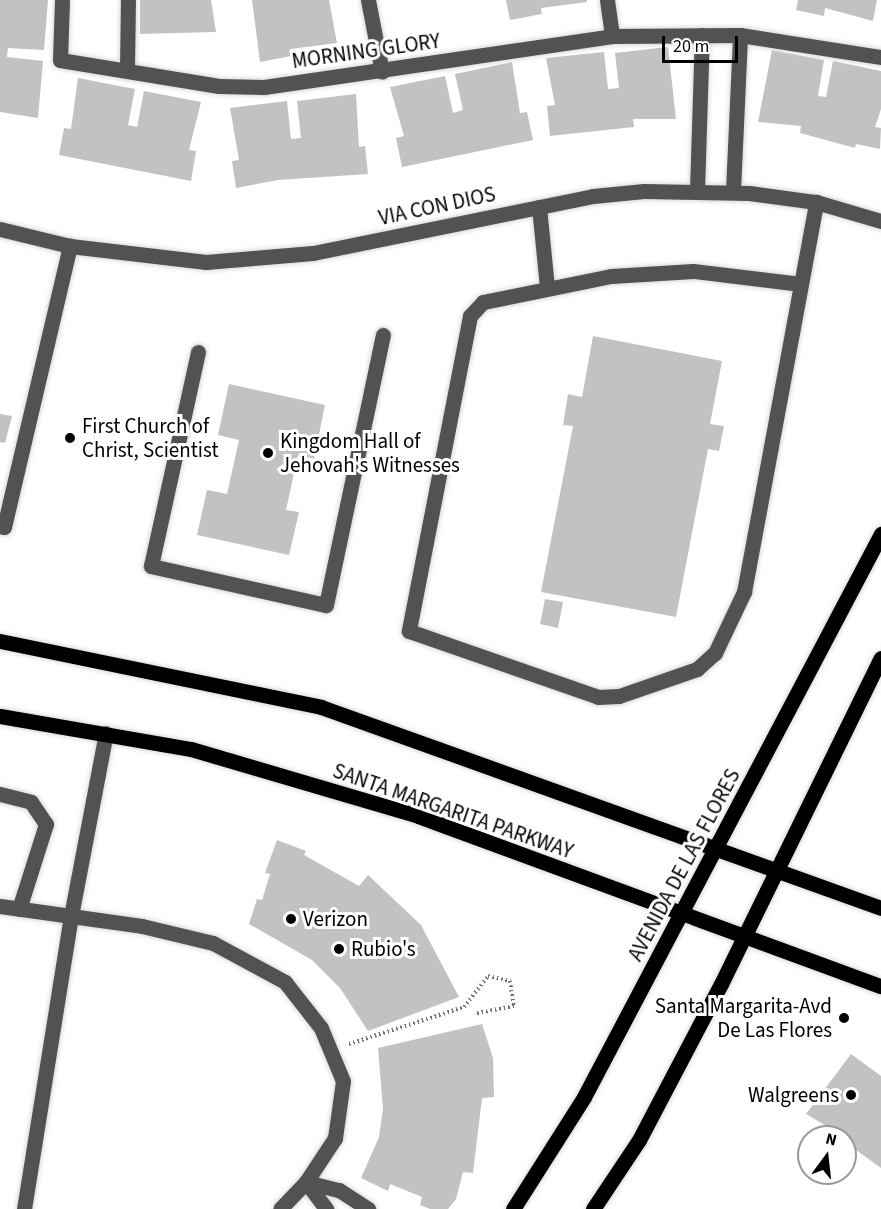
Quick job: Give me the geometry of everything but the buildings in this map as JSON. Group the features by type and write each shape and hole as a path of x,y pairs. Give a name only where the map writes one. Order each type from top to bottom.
{"main road":[{"name":"AVENIDA DE LAS FLORES","path":"513,1209 584,1097 881,534"},
{"path":"0,641 321,707 881,908"},
{"path":"593,1209 639,1140 745,934 881,657"},
{"name":"SANTA MARGARITA PARKWAY","path":"0,716 190,749 418,816 745,934 881,986"}],"street":[{"name":"MORNING GLORY","path":"62,0 60,60 127,69 219,86 264,87 382,72 612,36 740,35 881,57"},
{"path":"127,69 128,0"},
{"path":"368,0 382,72"},
{"path":"607,0 612,36"},
{"path":"697,191 702,35"},
{"path":"733,191 740,35"},
{"name":"VIA CON DIOS","path":"0,229 70,246 194,261 268,259 603,195 733,191 816,202 881,221"},
{"path":"801,284 693,271 547,286 483,302 470,316 409,631 598,697 619,696 696,669 715,653 744,592 801,284 816,202"},
{"path":"539,207 547,286"},
{"path":"0,526 4,527 70,246"},
{"path":"198,352 151,566 326,605 383,334"},
{"path":"24,1209 71,916 106,733"},
{"path":"0,794 32,802 46,824 18,909"},
{"path":"0,906 71,916 213,943 285,982 321,1028 343,1081 334,1138 306,1182 280,1209"},
{"path":"306,1182 326,1209"},
{"path":"306,1182 339,1190 368,1209"}],"path":[{"path":"330,1050 464,1007 488,976 510,981 514,1006 477,1013"}],"place":[{"name":"First Church of Christ, Scientist","path":"70,438"},
{"name":"Kingdom Hall of Jehovah's Witnesses","path":"268,453"},
{"name":"Verizon","path":"291,919"},
{"name":"Rubio's","path":"339,949"},
{"name":"Santa Margarita-Avd De Las Flores","path":"844,1018"},
{"name":"Walgreens","path":"851,1095"}]}
